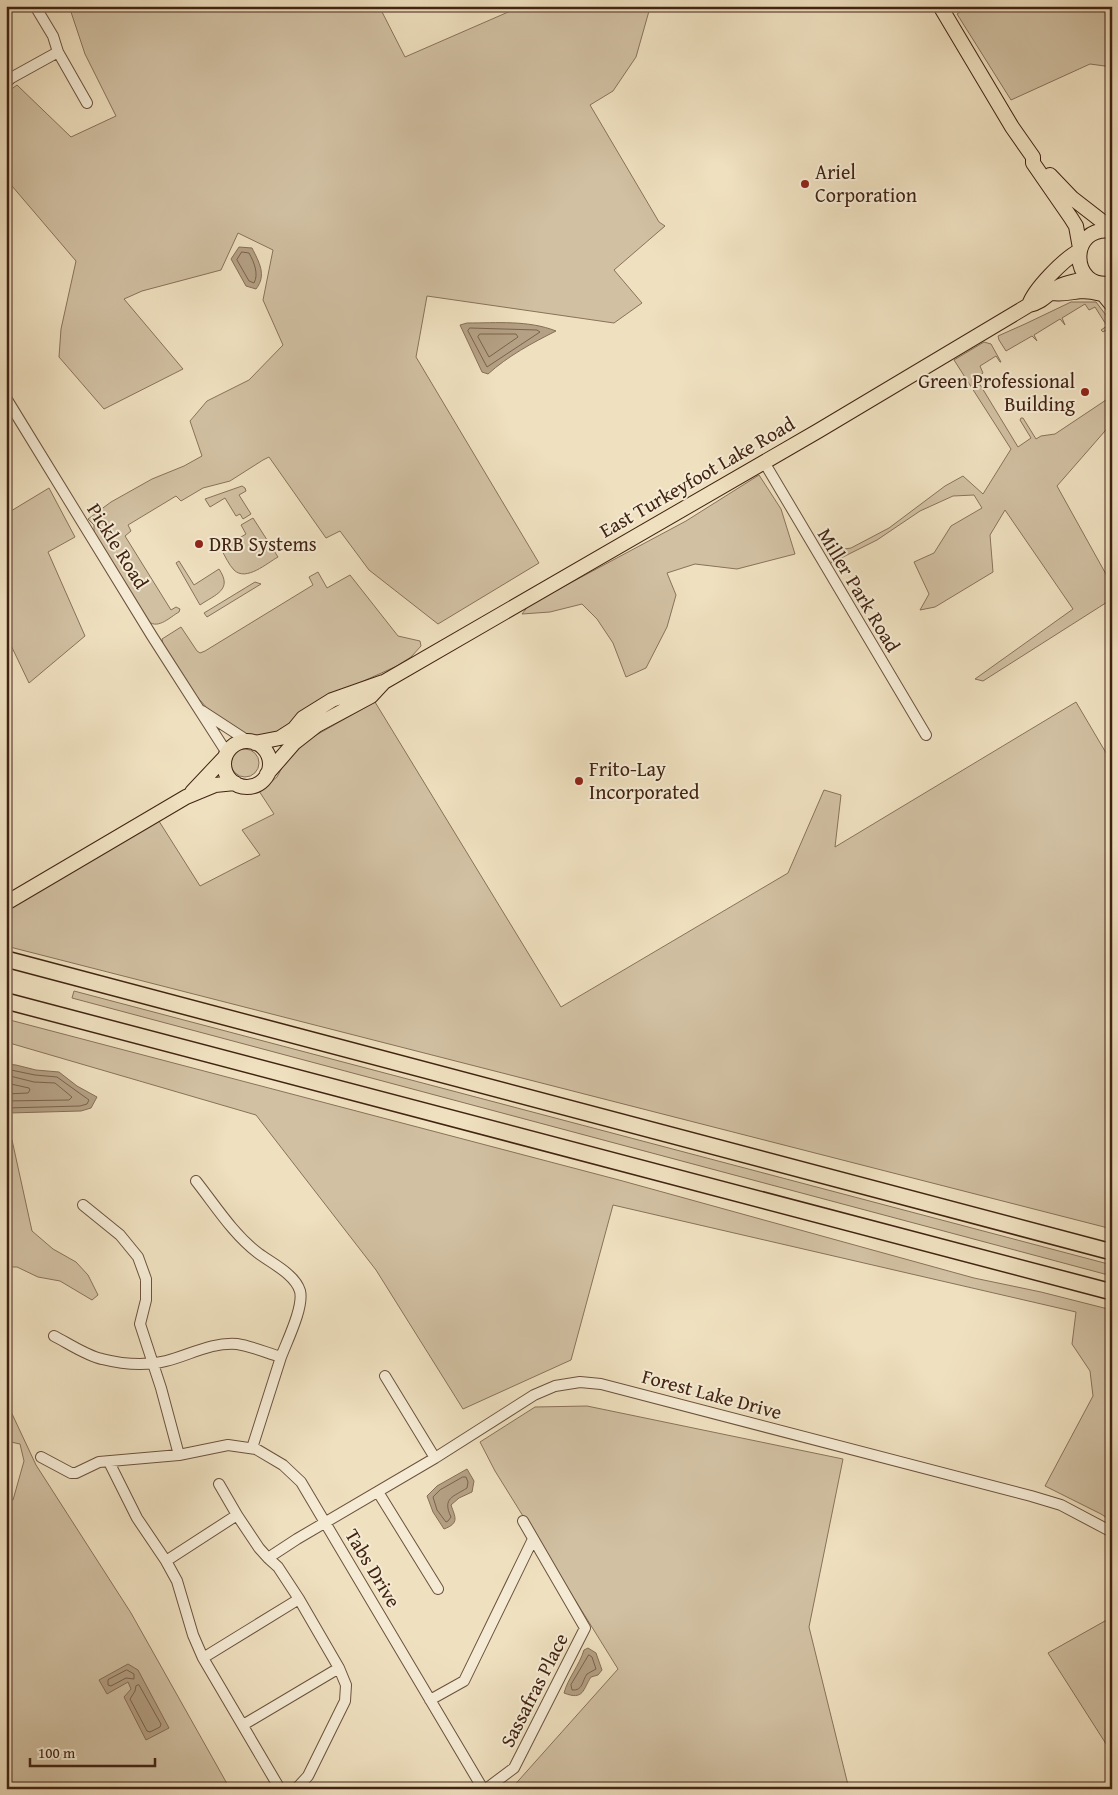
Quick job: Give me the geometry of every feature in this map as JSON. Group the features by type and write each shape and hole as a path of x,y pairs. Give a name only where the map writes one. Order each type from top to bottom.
{"highway":[{"path":"6,959 1112,1252"},
{"path":"6,1001 1112,1292"}],"main road":[{"path":"940,6 1012,127 1033,157 1033,163 1076,226 1080,249 1079,262 1090,279 1112,305"},
{"path":"1033,157 1039,159 1057,183 1072,198 1112,230"},
{"name":"East Turkeyfoot Lake Road","path":"1029,305 1032,296 1069,256 1080,249 1090,234 1098,231 1112,230"},
{"path":"1090,279 1101,284 1112,283"},
{"name":"East Turkeyfoot Lake Road","path":"251,742 280,738 294,729 304,718 332,700 384,682 764,462 1029,305 1035,304 1052,293 1058,286 1070,281 1090,279"},
{"path":"1052,293 1060,295 1091,291 1102,294"},
{"name":"East Turkeyfoot Lake Road","path":"267,774 294,743 317,726 371,696 384,682"},
{"path":"6,903 186,797 214,786 235,784 250,787 263,780 267,774 269,759 262,746 251,742 234,745 186,797"},
{"path":"226,755 226,772 235,784"}],"street":[{"path":"35,6 53,36 58,52 87,102"},
{"path":"6,83 11,78 58,52"},
{"name":"Pickle Road","path":"6,398 152,636 201,711 226,755"},
{"name":"Miller Park Road","path":"764,462 926,735"},
{"name":"Pickle Road","path":"201,711 251,742"},
{"path":"196,1181 236,1232 256,1252 288,1276 300,1291 300,1303 252,1448"},
{"path":"83,1205 120,1235 138,1257 146,1279 146,1300 140,1324 161,1388 179,1455"},
{"path":"54,1336 99,1359 122,1363 153,1363 200,1349 238,1344 281,1357"},
{"path":"386,1376 435,1458"},
{"name":"Forest Lake Drive","path":"268,1558 435,1458 534,1395 555,1386 580,1382 602,1384 1031,1496 1061,1505 1112,1532"},
{"name":"Tabs Drive","path":"42,1457 71,1473 76,1473 99,1462 179,1455 228,1445 256,1449 283,1465 301,1482 484,1789"},
{"path":"109,1462 137,1518 177,1581 193,1635 203,1658 280,1789"},
{"path":"219,1484 259,1548 278,1567 299,1599 339,1668 346,1685 345,1701 308,1776 296,1789"},
{"path":"378,1492 438,1590"},
{"path":"166,1561 237,1515"},
{"name":"Sassafras Place","path":"484,1789 514,1768 585,1628 523,1521"},
{"path":"430,1700 464,1681 533,1539"},
{"path":"203,1658 299,1599"},
{"path":"243,1725 339,1668"}],"shaded area":[{"path":"69,6 379,6 405,57 522,6 647,6 649,11 636,57 613,91 590,105 659,222 665,226 614,270 642,303 614,323 427,296 416,357 539,563 438,624 369,570 340,531 326,538 269,457 230,481 203,488 181,501 176,496 128,525 131,531 125,536 171,610 176,607 180,609 179,612 161,623 153,624 149,622 94,534 94,525 88,519 111,502 152,479 184,466 202,456 190,421 207,401 249,380 283,345 263,300 273,250 238,233 221,270 142,291 124,299 183,369 104,409 59,357 61,329 76,261 6,179 6,93 17,85 71,137 116,116 85,54"},
{"path":"969,6 1112,6 1112,67 1090,64 1011,100 957,14"},
{"path":"1071,302 1096,302 1112,323 1112,334 1108,329 1103,332 1101,330 1107,326 1095,307 1089,310 1085,304 1062,318 1065,325 1060,319 1034,335 1037,341 1032,336 1006,351 999,340 998,336"},
{"path":"984,342 991,344 1001,362 996,356 980,366 983,373 976,378 1018,447 1031,438 1020,420 1021,418 1023,418 1036,439 1041,436 1055,434 1112,396 1112,423 1057,486 1112,585 1112,599 983,681 975,679 1073,609 1005,510 990,535 993,572 935,607 920,610 929,594 914,562 934,553 951,526 982,508 974,495 953,496 920,511 877,540 831,563 832,551 851,548 889,528 945,486 963,476 983,494 1011,449 954,360"},
{"path":"759,475 781,509 795,554 737,569 695,564 667,573 676,595 667,627 646,668 626,677 613,643 597,619 582,604 550,612 522,614 529,605 686,521"},
{"path":"242,486 246,491 239,495 251,514 243,519 240,514 236,516 225,498 210,507 205,499"},
{"path":"49,488 75,537 48,552 85,636 29,683 6,635 6,514"},
{"path":"253,518 278,557 250,573 239,573 230,566 221,549 246,534 241,525"},
{"path":"179,561 194,585 219,569 224,582 221,591 200,605 176,563"},
{"path":"318,572 327,588 350,575 398,636 420,641 421,646 411,657 397,666 348,688 280,733 256,737 239,732 207,708 191,690 163,644 162,639 181,627 197,651 200,653 205,651 313,585 309,577"},
{"path":"255,582 261,584 207,617 204,613"},
{"path":"375,702 561,1007 788,873 824,790 841,795 835,847 1076,702 1112,763 1112,1229 6,946 6,909 157,818 200,886 260,855 242,830 274,814 259,791 277,777 286,760 309,739"},
{"path":"245,749 255,753 259,763 255,773 245,777 235,773 231,763 235,753"},
{"path":"74,991 1112,1265 1112,1276 72,998"},
{"path":"6,1019 619,1180 974,1278 1112,1310 1112,1521 1045,1486 1093,1396 1090,1371 1072,1344 1076,1312 613,1205 571,1360 463,1409 376,1270 256,1115 6,1042"},
{"path":"6,1133 12,1140 32,1231 53,1249 76,1262 88,1275 98,1295 92,1300 60,1281 38,1277 17,1267 6,1267"},
{"path":"6,1401 36,1465 131,1613 230,1789 6,1789 6,1501 13,1500 24,1461 20,1444 6,1441"},
{"path":"587,1406 843,1459 809,1627 849,1789 511,1789 618,1669 495,1471 480,1442 535,1407"},
{"path":"1112,1617 1112,1745 1108,1747 1048,1653"}],"water":[{"path":"239,247 252,248 259,263 261,279 256,289 246,286 231,259"},
{"path":"467,323 523,324 545,327 556,331 520,350 488,374 482,372 460,325"},
{"path":"6,1064 59,1072 77,1086 97,1097 91,1108 81,1111 9,1113 6,1111"},
{"path":"467,1469 474,1481 472,1492 459,1498 451,1505 455,1519 449,1527 444,1529 433,1512 427,1496 437,1486"},
{"path":"588,1648 596,1653 602,1670 598,1675 591,1677 579,1695 564,1693 584,1650"},
{"path":"128,1664 138,1670 169,1728 146,1740 124,1697 131,1689 128,1682 107,1694 99,1680"}],"place":[{"name":"Ariel Corporation","path":"805,184"},
{"name":"Green Professional Building","path":"1085,392"},
{"name":"DRB Systems","path":"199,544"},
{"name":"Frito-Lay Incorporated","path":"579,781"}]}
